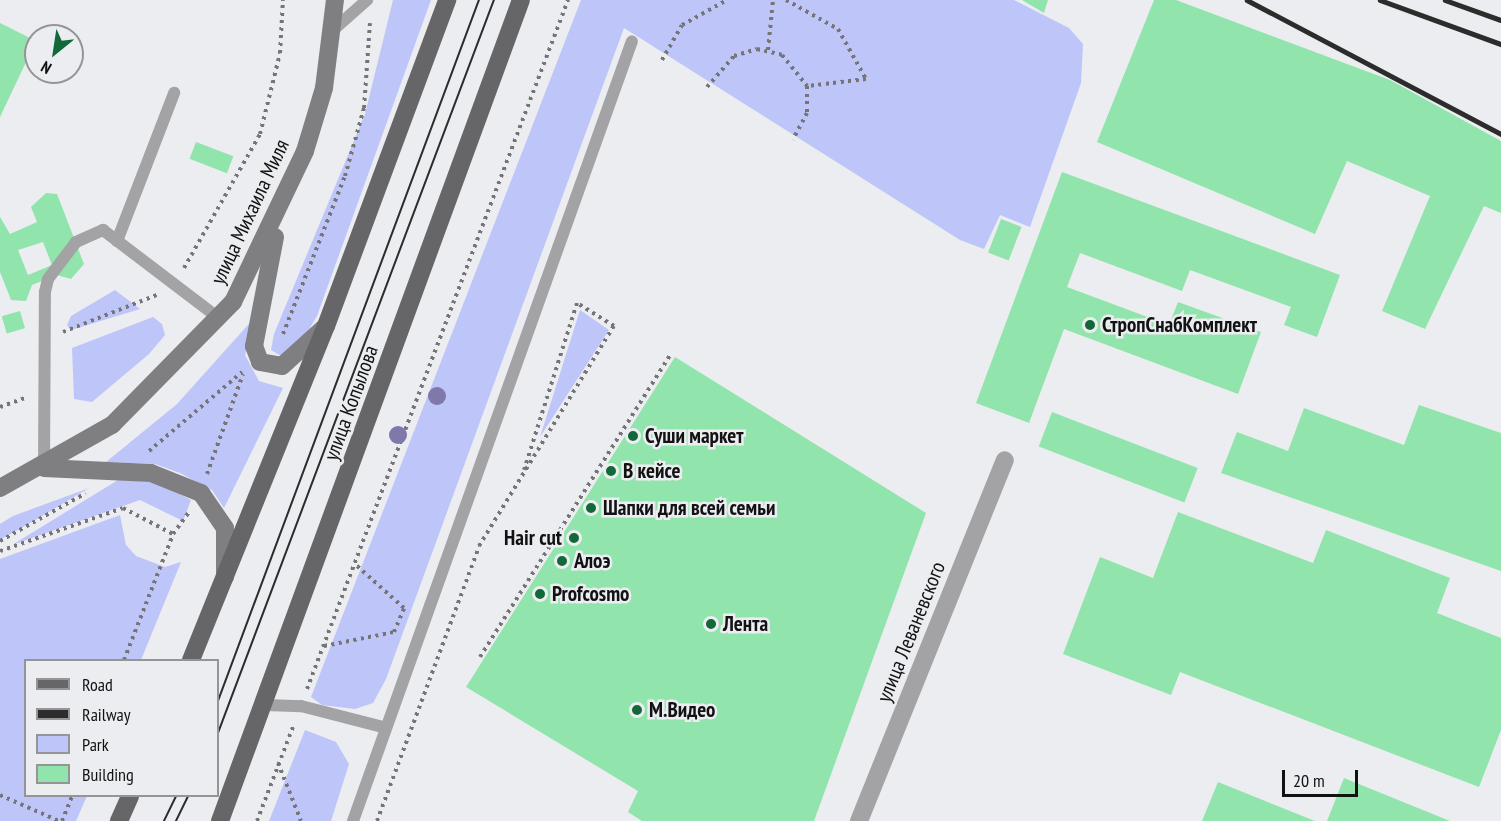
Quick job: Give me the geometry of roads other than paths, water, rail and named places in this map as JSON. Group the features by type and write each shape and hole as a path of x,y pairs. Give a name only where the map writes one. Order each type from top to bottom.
{"main road":[{"name":"улица Михаила Миля","path":"0,488 44,468 112,424 220,319 279,213 321,98 333,31 335,0"},
{"path":"191,659 225,582 326,326 447,0"},
{"name":"улица Копылова","path":"220,821 266,705 521,0"},
{"path":"279,213 255,353 269,367 282,366 326,326"},
{"path":"44,468 151,473 201,493 225,528 225,582"},
{"path":"119,821 129,797"}],"street":[{"name":"улица Леваневского","path":"859,821 1005,460"}],"lane":[{"path":"333,31 367,0"},
{"path":"352,821 383,727 632,41"},
{"path":"117,241 174,93"},
{"path":"44,468 48,279 76,242 103,230 220,319"},
{"path":"266,705 301,706 383,727"}],"tram line":[{"path":"219,698 479,0"},
{"path":"219,730 494,0"},
{"path":"164,821 176,797"},
{"path":"176,821 188,797"}],"railway":[{"path":"1247,0 1501,134"},
{"path":"1380,0 1501,44"},
{"path":"1445,0 1501,20"}],"place":[{"name":"СтропСнабКомплект","path":"1090,325"},
{"name":"Суши маркет","path":"633,436"},
{"name":"В кейсе","path":"611,471"},
{"name":"Шапки для всей семьи","path":"591,508"},
{"name":"Hair cut","path":"574,538"},
{"name":"Алоэ","path":"562,561"},
{"name":"Profcosmo","path":"540,594"},
{"name":"Лента","path":"711,624"},
{"name":"М.Видео","path":"637,710"}]}
